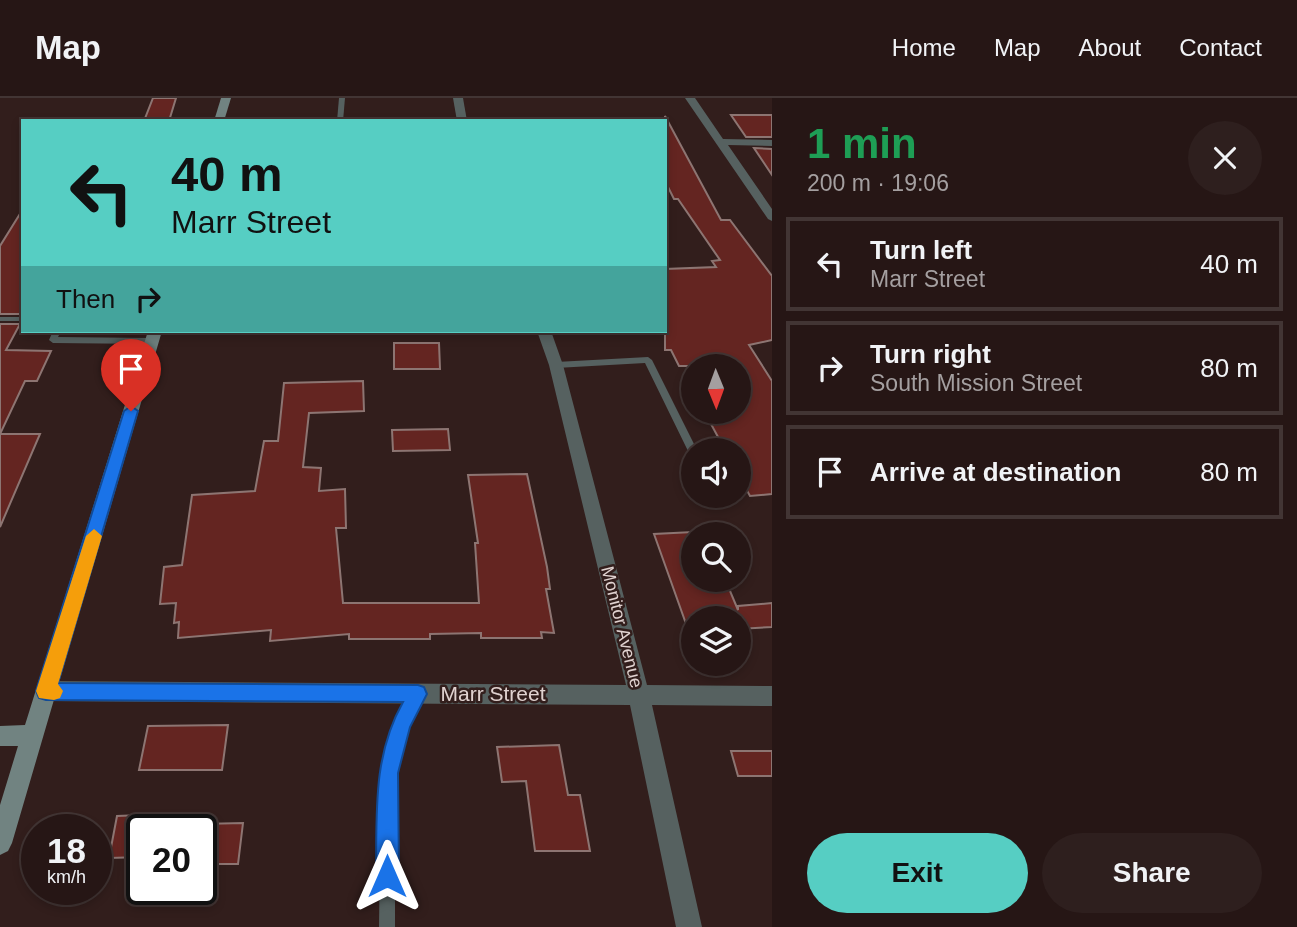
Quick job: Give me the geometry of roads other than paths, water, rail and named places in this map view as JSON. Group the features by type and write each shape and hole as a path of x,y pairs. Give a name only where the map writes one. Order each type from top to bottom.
{"main road":[{"path":"220,119 226,98"},
{"path":"0,843 153,336"},
{"path":"0,736 34,735"}],"street":[{"path":"458,98 462,119"},
{"path":"690,98 772,217"},
{"path":"720,142 772,143"},
{"name":"Monitor Avenue","path":"545,333 556,365 639,695 690,927"},
{"name":"Marr Street","path":"46,691 772,696"}],"lane":[{"path":"340,119 342,98"},
{"path":"0,319 21,319"},
{"path":"56,333 53,340 153,336"},
{"path":"556,365 648,359 687,438"},
{"path":"387,927 388,773 401,724 418,694"}]}
